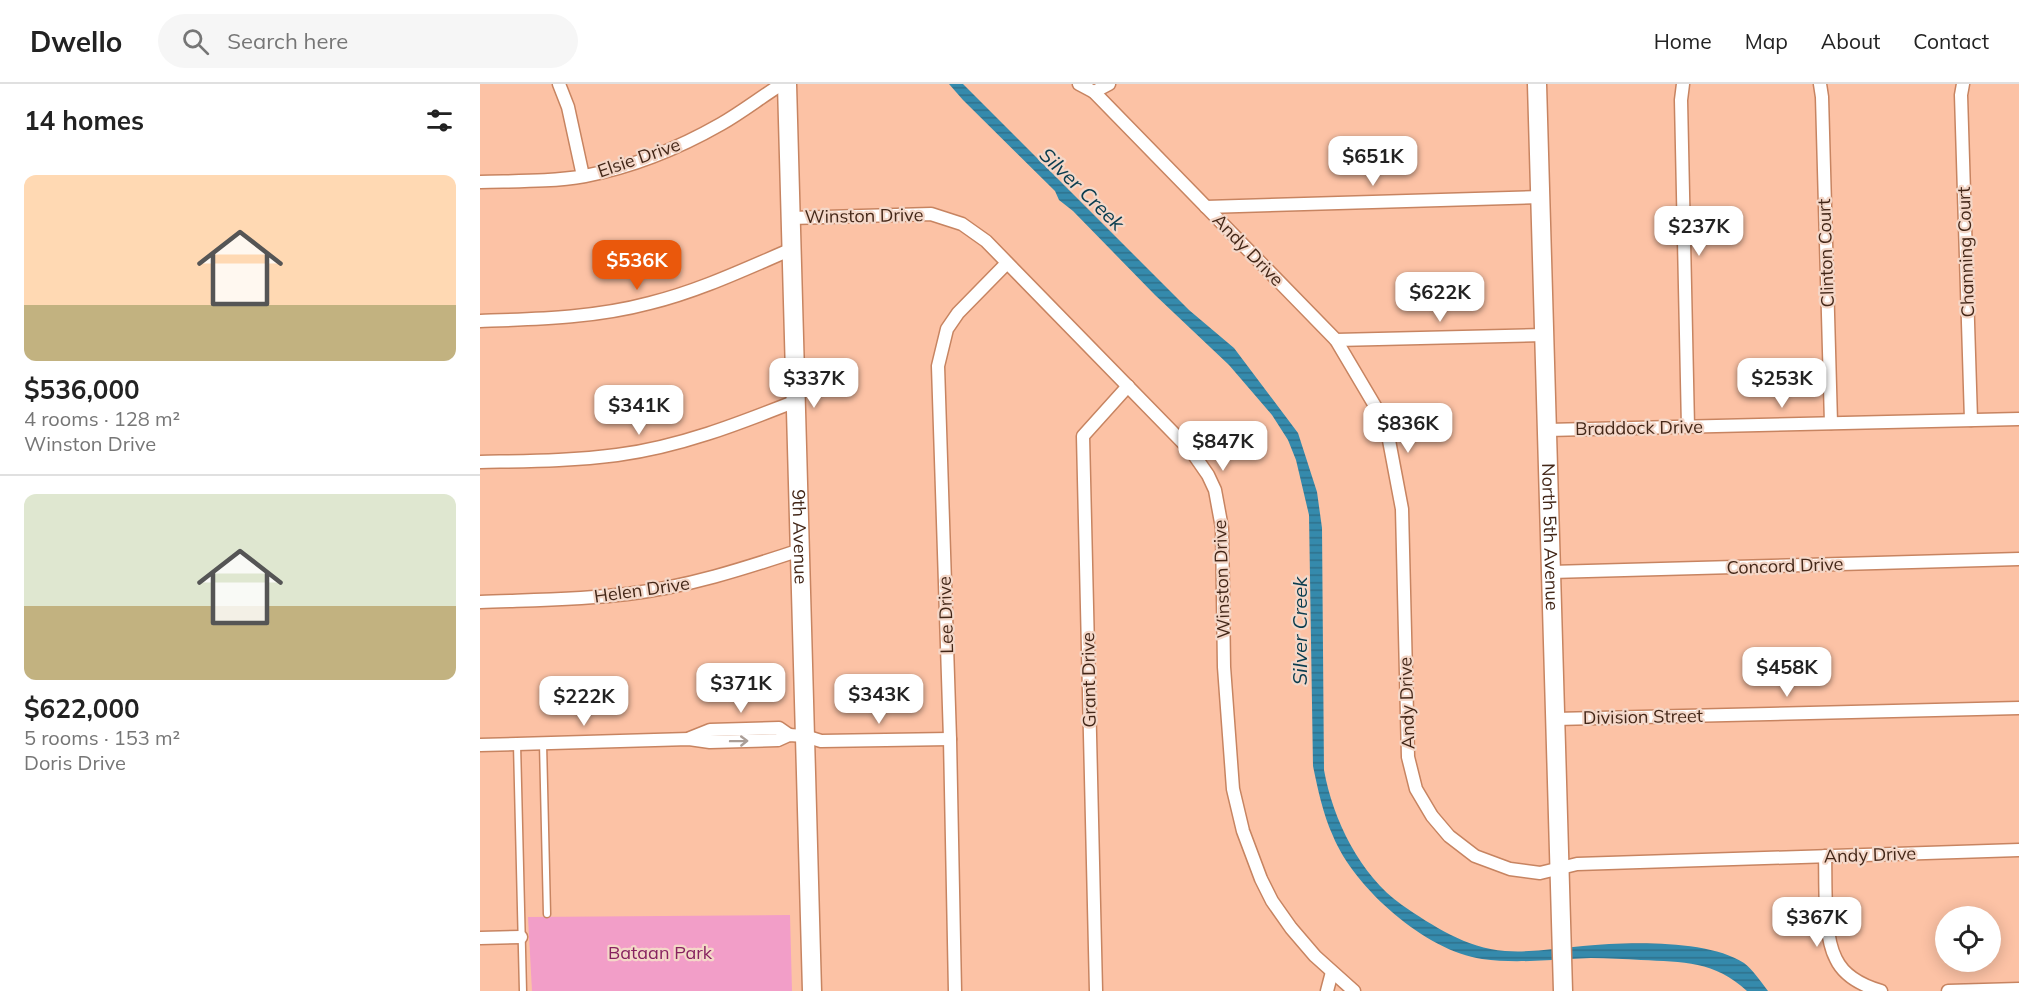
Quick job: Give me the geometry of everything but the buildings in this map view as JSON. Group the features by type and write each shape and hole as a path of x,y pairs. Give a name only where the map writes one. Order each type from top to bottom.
{"street":[{"path":"559,84 568,107 583,176"},
{"name":"Elsie Drive","path":"480,182 545,180 583,176 614,169 670,149 720,124 763,89 782,84"},
{"name":"9th Avenue","path":"787,84 800,550 797,736 812,991"},
{"path":"1079,84 1094,92 1108,84"},
{"name":"North 5th Avenue","path":"1537,84 1563,991"},
{"path":"1683,84 1681,111 1688,427"},
{"name":"Clinton Court","path":"1820,84 1831,423"},
{"name":"Channing Court","path":"1963,84 1961,95 1971,420"},
{"name":"Andy Drive","path":"1094,92 1336,340 1378,411 1394,461 1402,509 1408,757 1416,789 1440,827 1459,845 1475,856 1510,869 1540,873 1577,864 2019,850"},
{"path":"1206,207 1540,197"},
{"name":"Winston Drive","path":"791,218 931,214 962,224 986,241 1192,452 1215,490 1222,528 1224,667 1233,789 1240,821 1250,853 1272,901 1297,935 1332,972 1354,991"},
{"name":"Winston Drive","path":"480,321 572,318 649,304 722,280 792,249"},
{"name":"Lee Drive","path":"955,991 950,739 938,366 947,329 958,313 1007,263"},
{"path":"1336,340 1544,335"},
{"name":"Grant Drive","path":"1096,991 1083,436 1128,386"},
{"path":"480,462 567,460 618,455 731,427 796,401"},
{"name":"Braddock Drive","path":"1546,430 2019,418"},
{"name":"Helen Drive","path":"480,602 628,594 716,578 800,550"},
{"name":"Concord Drive","path":"1551,572 2019,559"},
{"name":"Division Street","path":"1555,719 2019,708"},
{"path":"480,745 689,739 710,742 778,740 797,736 821,741 950,739"},
{"path":"1825,856 1828,930 1835,958 1842,969 1853,977 1881,991"},
{"path":"480,938 521,937"},
{"path":"1327,991 1332,972"},
{"path":"1948,991 2019,989"}],"lane":[{"path":"543,743 547,914"},
{"path":"517,744 523,991"}],"green space":[{"name":"Bataan Park","path":"790,915 792,991 532,991 528,917"}],"water":[{"path":"949,84 963,84 1189,310 1234,348 1298,433 1317,492 1322,528 1324,770 1334,808 1342,827 1361,862 1373,878 1402,905 1463,941 1505,951 1643,943 1688,946 1728,955 1744,963 1768,991 1747,991 1723,974 1685,963 1597,958 1496,960 1460,954 1416,930 1375,896 1343,856 1333,836 1313,766 1309,515 1296,460 1288,440 1272,415 1229,365 1155,295 1073,211 1059,200 1055,191"}],"water label":[{"name":"Silver Creek","path":"1082,189"},
{"name":"Silver Creek","path":"1300,631"}]}
